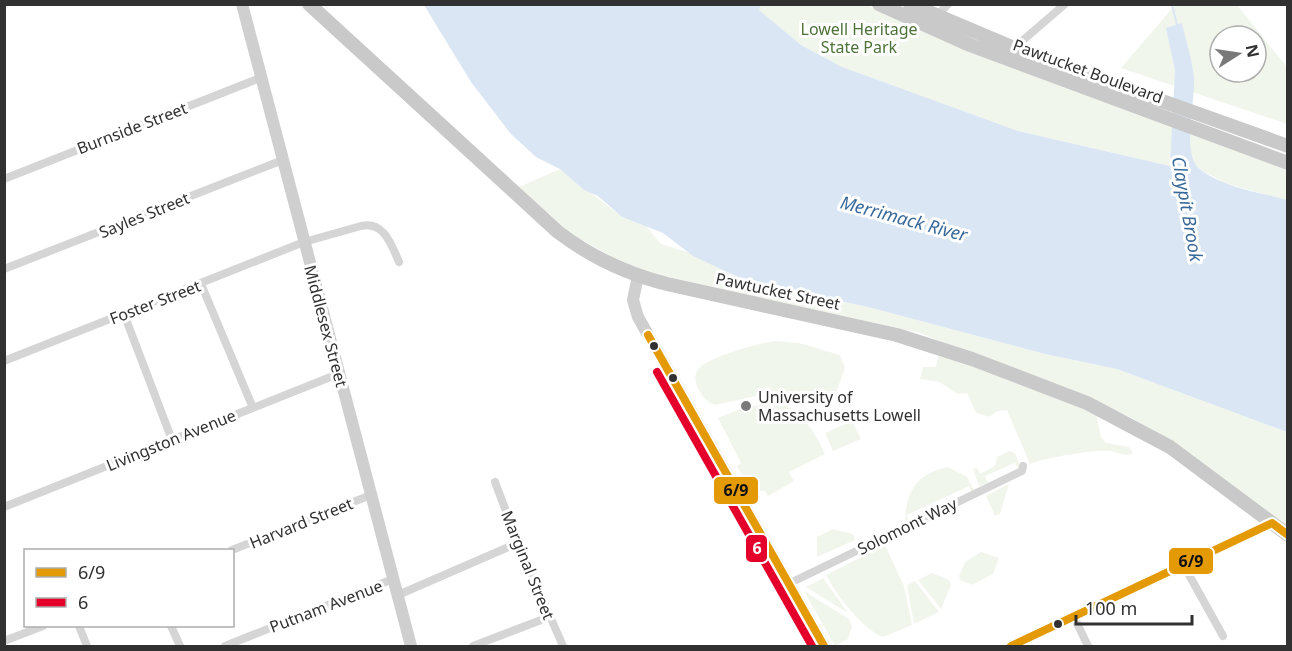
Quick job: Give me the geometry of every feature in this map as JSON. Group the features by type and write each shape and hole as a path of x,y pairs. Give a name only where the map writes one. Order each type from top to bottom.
{"main road":[{"name":"Middlesex Street","path":"242,4 411,646"},
{"name":"Pawtucket Street","path":"309,4 558,232 602,260 638,276 897,335 1023,378 1106,412 1149,434 1186,458 1287,535"},
{"name":"Pawtucket Boulevard","path":"879,4 970,45 1287,163"},
{"name":"Pawtucket Boulevard","path":"910,4 1014,48 1287,146"},
{"path":"638,276 633,300 638,317 824,646"}],"street":[{"path":"937,16 948,4"},
{"path":"1014,48 1065,4"},
{"name":"Burnside Street","path":"4,179 260,78"},
{"name":"Sayles Street","path":"4,269 283,160"},
{"path":"304,242 371,224 376,225 399,262"},
{"name":"Foster Street","path":"4,361 304,242"},
{"path":"201,284 252,408"},
{"path":"124,314 172,440"},
{"name":"Livingston Avenue","path":"4,507 338,374"},
{"name":"Solomont Way","path":"788,584 1022,471 1023,466"},
{"name":"Marginal Street","path":"495,482 518,543 563,646"},
{"name":"Harvard Street","path":"234,549 371,495"},
{"path":"1011,646 1272,523"},
{"path":"398,594 518,543"},
{"path":"1183,564 1223,636"},
{"name":"Putnam Avenue","path":"225,646 393,579"},
{"path":"1074,616 1088,646"},
{"path":"473,646 549,617"},
{"path":"4,641 40,627"},
{"path":"79,627 87,646"},
{"path":"171,627 180,646"}],"green space":[{"name":"Lowell Heritage State Park","path":"753,5 867,5 956,46 1287,168 1287,201 1225,183 1199,169 1170,166 1018,131 916,95 842,67 801,45"},
{"path":"1175,5 1237,5 1252,24 1208,24 1208,84 1268,84 1268,43 1287,67 1287,124 1121,68"},
{"path":"560,169 622,217 646,226 661,244 690,253 771,288 868,307 1045,354 1117,369 1287,432 1287,527 1166,439 1130,417 920,333 660,276 623,263 570,233 519,187"},
{"path":"775,341 799,343 840,355 845,368 833,401 820,405 764,394 716,405 704,398 695,376 699,368 724,355"},
{"path":"938,356 950,358 1096,413 1101,437 1106,443 1129,447 1133,453 1125,455 1110,451 1093,451 1030,464 1007,410 998,411 989,417 976,413 967,393 958,394 939,382 920,379 923,367 936,367"},
{"path":"775,402 783,404 798,414 817,438 825,454 789,472 794,481 768,496 765,491 752,491 752,487 748,486 737,466 741,463 718,418 743,408"},
{"path":"852,421 861,439 833,451 825,433"},
{"path":"1009,451 1015,453 1020,466 1018,468 1015,463 985,476 988,483 979,486 973,469 977,468 980,474 995,466 997,457"},
{"path":"948,467 967,477 974,490 971,491 969,486 907,515 909,522 905,523 908,502 915,486 928,474"},
{"path":"1009,484 1000,514 995,516 986,496"},
{"path":"833,529 853,534 855,540 817,557 817,537"},
{"path":"885,545 904,586 912,625 883,637 859,619 843,601 826,575"},
{"path":"981,552 999,558 993,574 972,585 960,580 959,576 965,562"},
{"path":"932,573 949,580 951,585 941,609 918,580"},
{"path":"823,578 848,613 806,587"},
{"path":"915,581 939,612 914,624 907,585"},
{"path":"804,591 849,619 852,627 848,639 835,646"}],"water":[{"name":"Merrimack River","path":"424,5 761,5 759,10 801,45 842,67 1018,131 1170,166 1175,70 1166,28 1182,23 1194,77 1190,141 1195,163 1201,170 1221,181 1242,189 1287,200 1287,432 1117,369 1045,354 868,307 749,282 693,256 663,233 622,217 598,196 584,190 560,169 536,157 511,134 471,82"}],"waterway":[{"name":"Claypit Brook","path":"1172,4 1177,25"}],"transit line":[{"name":"6/9","path":"648,335 824,646"},
{"name":"6","path":"657,372 812,646"},
{"name":"6/9","path":"1011,646 1272,523 1288,535"}],"place":[{"name":"University of Massachusetts Lowell","path":"746,406"}]}
